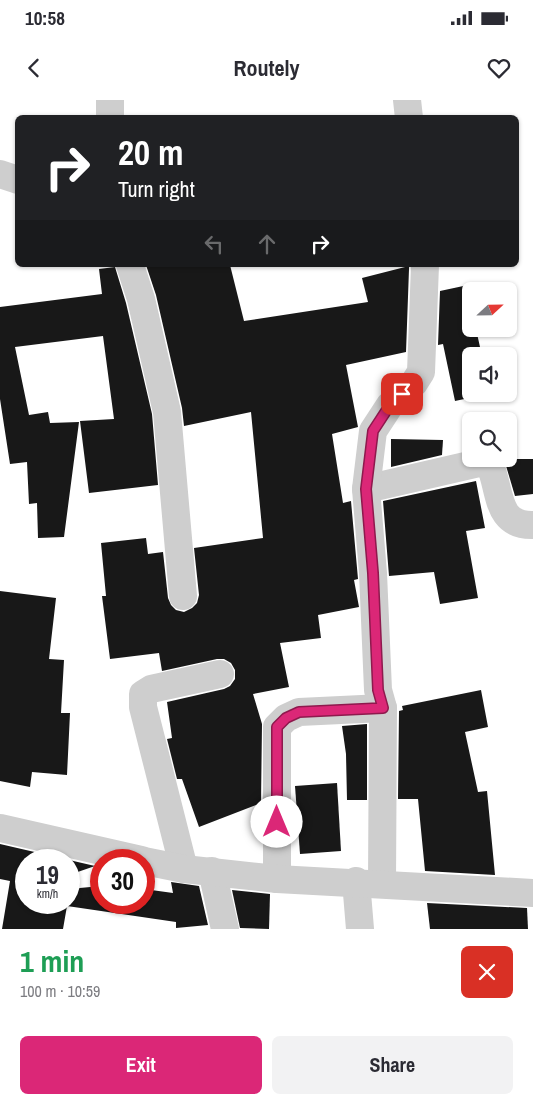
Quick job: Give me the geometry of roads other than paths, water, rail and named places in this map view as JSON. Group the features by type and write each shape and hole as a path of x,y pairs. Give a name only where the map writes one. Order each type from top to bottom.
{"street":[{"path":"110,100 110,115"},
{"path":"407,100 409,115"},
{"path":"0,174 15,179"},
{"path":"131,267 141,299 167,412 183,596"},
{"path":"382,883 383,708 378,690 373,573 366,489 373,431 390,405 414,383 421,372 425,267"},
{"path":"366,489 483,462 490,465 505,515 511,522 520,526 533,526"},
{"path":"184,869 142,707 143,694 151,689 220,674"},
{"path":"277,879 277,727 286,718 299,712 383,708"},
{"path":"0,828 93,849"},
{"path":"155,863 184,869 277,879 533,892"},
{"path":"212,872 225,929"},
{"path":"356,882 360,929"}]}
